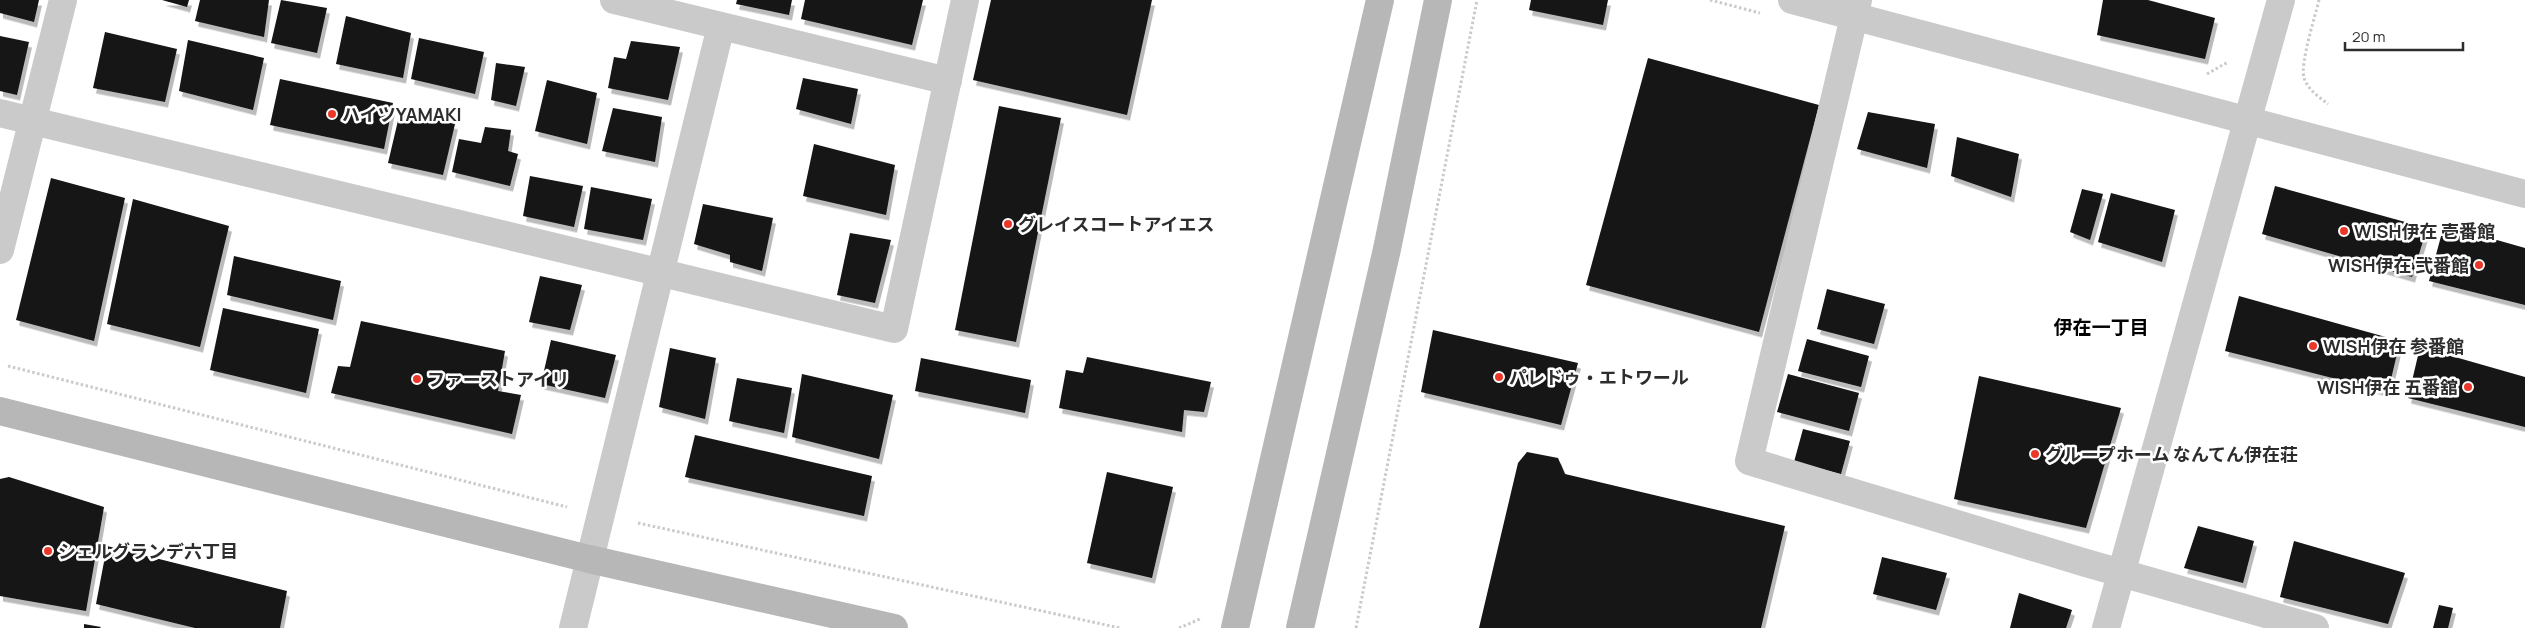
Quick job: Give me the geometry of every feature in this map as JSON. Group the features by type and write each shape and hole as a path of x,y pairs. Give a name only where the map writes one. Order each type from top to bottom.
{"street":[{"path":"0,250 63,0"},
{"path":"614,0 948,81"},
{"path":"0,113 894,329 966,0"},
{"path":"1235,628 1380,0"},
{"path":"1300,628 1385,259 1438,0"},
{"path":"1792,0 1856,8 2249,120 2525,194"},
{"path":"2106,628 2120,572 2249,120 2281,0"},
{"path":"1856,8 1749,461 2314,628"},
{"path":"572,628 722,26"},
{"path":"0,411 590,558 894,628"}],"path":[{"path":"1356,628 1477,0"},
{"path":"2319,0 2305,58 2304,77 2312,91 2328,105 2338,108"},
{"path":"2202,76 2231,60"},
{"path":"8,366 570,508"},
{"path":"638,523 1120,628"}],"building":[{"path":"0,0 39,0 34,22 0,13"},
{"path":"162,0 189,0 187,7"},
{"path":"200,0 269,0 264,37 195,21"},
{"path":"281,0 327,8 317,53 271,43"},
{"path":"737,0 792,0 789,15 736,4"},
{"path":"805,0 923,0 912,45 801,19"},
{"path":"991,0 1152,0 1127,115 973,80"},
{"path":"1531,0 1608,0 1603,25 1529,10"},
{"path":"2103,0 2148,0 2215,18 2205,59 2097,35"},
{"path":"346,16 411,33 403,78 336,64"},
{"path":"105,32 177,49 165,102 93,88"},
{"path":"0,36 29,42 17,95 0,91"},
{"path":"419,38 484,52 475,94 411,79"},
{"path":"188,40 264,58 253,110 179,91"},
{"path":"631,41 680,47 668,100 608,88 614,57 626,59"},
{"path":"1648,58 1819,105 1759,332 1586,285"},
{"path":"496,63 525,67 516,106 491,100"},
{"path":"803,78 858,89 851,124 796,109"},
{"name":"ハイツYAMAKI","path":"280,79 393,103 384,149 270,125"},
{"path":"547,80 597,93 587,144 535,131"},
{"name":"グレイスコートアイエス","path":"999,106 1061,118 1016,342 955,330"},
{"path":"613,108 662,117 655,162 602,151"},
{"path":"400,112 455,124 443,175 388,163"},
{"path":"1868,112 1935,124 1927,168 1857,149"},
{"path":"485,127 511,130 508,151 518,154 510,186 452,172 459,139 481,143"},
{"path":"1957,137 2019,154 2011,197 1951,176"},
{"path":"814,144 895,165 886,215 803,196"},
{"path":"530,176 583,186 574,227 523,216"},
{"path":"51,178 125,198 94,341 16,320"},
{"name":"WISH伊在 壱番館","path":"2275,186 2427,228 2412,277 2262,234"},
{"path":"591,187 652,199 643,240 584,229"},
{"path":"2082,189 2103,194 2090,240 2070,232"},
{"path":"2111,193 2175,210 2162,262 2098,242"},
{"path":"133,199 229,226 200,347 107,324"},
{"path":"703,204 773,218 762,271 730,262 730,255 694,244"},
{"name":"WISH伊在 弐番館","path":"2444,225 2525,248 2525,305 2429,281"},
{"path":"850,233 891,240 875,303 837,295"},
{"path":"234,256 341,281 333,320 227,295"},
{"path":"540,276 582,285 570,330 529,322"},
{"path":"1827,289 1885,304 1874,344 1817,329"},
{"name":"WISH伊在 参番館","path":"2239,296 2400,341 2388,392 2225,351"},
{"path":"223,308 319,329 306,393 210,370"},
{"name":"ファーストアイリ","path":"361,321 505,351 498,391 521,395 512,434 331,393 338,366 350,367"},
{"name":"パレドゥ・エトワール","path":"1433,330 1578,363 1561,425 1421,392"},
{"path":"1807,339 1869,356 1861,387 1798,371"},
{"path":"551,340 616,355 605,398 541,384"},
{"name":"WISH伊在 五番舘","path":"2420,347 2525,377 2525,427 2408,398"},
{"path":"670,348 716,358 705,419 659,407"},
{"path":"1087,357 1211,382 1204,412 1184,410 1182,432 1059,408 1066,370 1083,373"},
{"path":"921,358 1031,380 1025,413 915,391"},
{"path":"802,374 893,395 879,459 792,437"},
{"path":"1788,374 1859,393 1849,431 1777,412"},
{"name":"グループホーム なんてん伊在荘","path":"1979,376 2121,408 2086,528 1954,499"},
{"path":"737,378 792,388 784,433 729,421"},
{"path":"1803,429 1850,441 1841,474 1794,462"},
{"path":"695,435 872,476 864,516 685,477"},
{"path":"1527,452 1558,458 1565,474 1785,526 1761,628 1479,628 1518,463"},
{"path":"1107,472 1173,487 1152,578 1087,563"},
{"name":"シェルグランデ六丁目","path":"9,477 104,507 86,611 0,596 0,479"},
{"path":"2198,526 2254,541 2243,583 2184,568"},
{"path":"2294,541 2405,573 2388,624 2280,597"},
{"path":"107,546 287,591 280,628 195,628 96,604"},
{"path":"1882,557 1947,573 1936,610 1873,594"},
{"path":"2019,593 2072,610 2066,628 2010,628"},
{"path":"2439,605 2453,608 2448,628 2433,628"},
{"path":"84,624 101,627 84,628"}],"place":[{"name":"ハイツYAMAKI","path":"332,114"},
{"name":"グレイスコートアイエス","path":"1008,224"},
{"name":"WISH伊在 壱番館","path":"2344,231"},
{"name":"WISH伊在 弐番館","path":"2479,265"},
{"name":"WISH伊在 参番館","path":"2313,346"},
{"name":"パレドゥ・エトワール","path":"1499,377"},
{"name":"ファーストアイリ","path":"417,379"},
{"name":"WISH伊在 五番舘","path":"2468,387"},
{"name":"グループホーム なんてん伊在荘","path":"2035,454"},
{"name":"シェルグランデ六丁目","path":"48,551"}],"district":[{"name":"伊在一丁目","path":"2101,327"}]}
